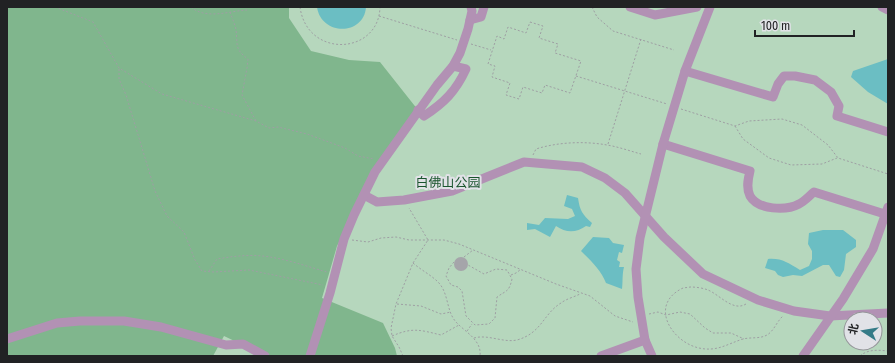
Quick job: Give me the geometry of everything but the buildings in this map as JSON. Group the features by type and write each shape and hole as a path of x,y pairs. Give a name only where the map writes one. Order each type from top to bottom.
{"lane":[{"path":"310,356 332,286 344,239 364,195 375,172 436,85 453,66 464,42 472,11 471,7"},
{"path":"470,20 481,17 484,7"},
{"path":"630,7 655,15 697,7"},
{"path":"652,356 645,340 638,297 636,269 640,238 663,144 674,107 685,71 710,7"},
{"path":"882,7 888,10"},
{"path":"418,110 424,116 448,98 460,83 466,70 453,66"},
{"path":"685,71 773,97 778,84 784,76 795,76 815,80 831,92 839,106 837,116 888,132"},
{"path":"663,144 750,171 747,185 750,196 758,203 770,207 780,209 789,208 800,204 814,192 887,212 873,249 843,299 803,356"},
{"path":"364,195 377,202 404,200 452,191 524,162 582,167 604,178 625,194 664,237 703,274 750,296 794,311 831,316 888,313"},
{"path":"7,339 57,323 80,321 124,321 161,327 226,345 243,344 264,356"},
{"path":"601,356 645,340"}],"path":[{"path":"55,7 93,22 119,68 162,94 256,121 269,128 278,127 307,134 345,148 358,156 383,161"},
{"path":"191,7 197,12 218,14 247,10 248,7"},
{"path":"300,7 302,16 308,28 317,38 329,44 342,45 355,42 367,35 375,25 379,16 380,7"},
{"path":"592,7 597,17 613,30 674,50"},
{"path":"230,12 236,29 237,49 240,54 248,58 242,95 256,121"},
{"path":"379,16 492,50"},
{"path":"530,22 543,26 539,38 558,44 555,53 581,61 570,93 545,84 542,93 523,87 520,99 506,95 510,83 492,77 495,66 488,64 492,50 497,36 504,39 508,27 526,33 530,22"},
{"path":"608,145 641,39"},
{"path":"119,68 119,79 126,95 155,191 167,216 184,232 195,260 202,270 209,272 249,270 332,286"},
{"path":"576,76 734,126 749,121 782,119 802,125 828,144 838,158 888,174"},
{"path":"734,126 743,139 769,158 791,165 822,164 838,158"},
{"path":"530,163 536,149 544,146 576,143 608,145 641,154"},
{"path":"404,200 428,240"},
{"path":"344,239 368,242 381,238 396,237 409,240 444,240 473,249 590,296 615,316 628,322 642,321 652,312 658,312 666,315 680,312 690,314 705,328 713,333 731,333 744,339"},
{"path":"403,356 392,336 391,328 396,304 413,263 428,240"},
{"path":"464,257 473,249"},
{"path":"209,272 217,259 256,256 271,257 335,274"},
{"path":"454,262 449,268 446,276 451,285 458,287 462,291 466,316 475,326 489,324 494,318 497,297 507,292 512,279 507,270 496,269 484,274 468,265"},
{"path":"413,263 438,282 445,292 454,321 474,338 481,351 480,356"},
{"path":"510,275 516,273 520,269"},
{"path":"750,296 746,304 740,306 729,304 707,289 694,287 683,288 672,296 666,305 668,325 675,334 687,343 699,348 712,350 725,347 744,339 762,337 769,334 779,319 794,311"},
{"path":"474,338 480,336 499,340 516,340 532,334 560,303 581,293"},
{"path":"396,304 421,306 441,314 451,312"},
{"path":"467,331 473,324"},
{"path":"392,336 405,331 417,330 441,335 459,325"},
{"path":"860,356 863,353 875,349 888,351"}],"green space":[{"name":"白佛山公园","path":"7,7 888,7 888,356 7,356"},
{"path":"7,7 289,7 289,18 311,51 349,60 380,62 418,110 375,172 337,246 322,298 383,323 395,348 397,356 266,356 224,336 213,356 7,356"}],"water":[{"path":"317,7 366,7 363,17 358,23 351,27 342,29 326,23 320,17"},
{"path":"888,59 888,104 868,92 851,77 853,71"},
{"path":"567,195 578,198 582,212 592,223 590,227 586,226 575,231 567,231 556,226 550,237 535,229 527,230 527,223 539,225 545,218 568,219 575,216 572,209 564,206"},
{"path":"823,230 843,230 856,240 856,247 846,254 844,270 840,277 836,276 829,265 823,265 802,276 793,275 783,277 778,275 775,271 765,268 768,259 781,260 800,270 809,266 812,259 812,251 808,244 809,233"},
{"path":"593,237 609,238 613,243 624,245 622,253 619,252 617,260 620,262 619,267 624,267 622,289 606,283 599,270 581,251"}]}
